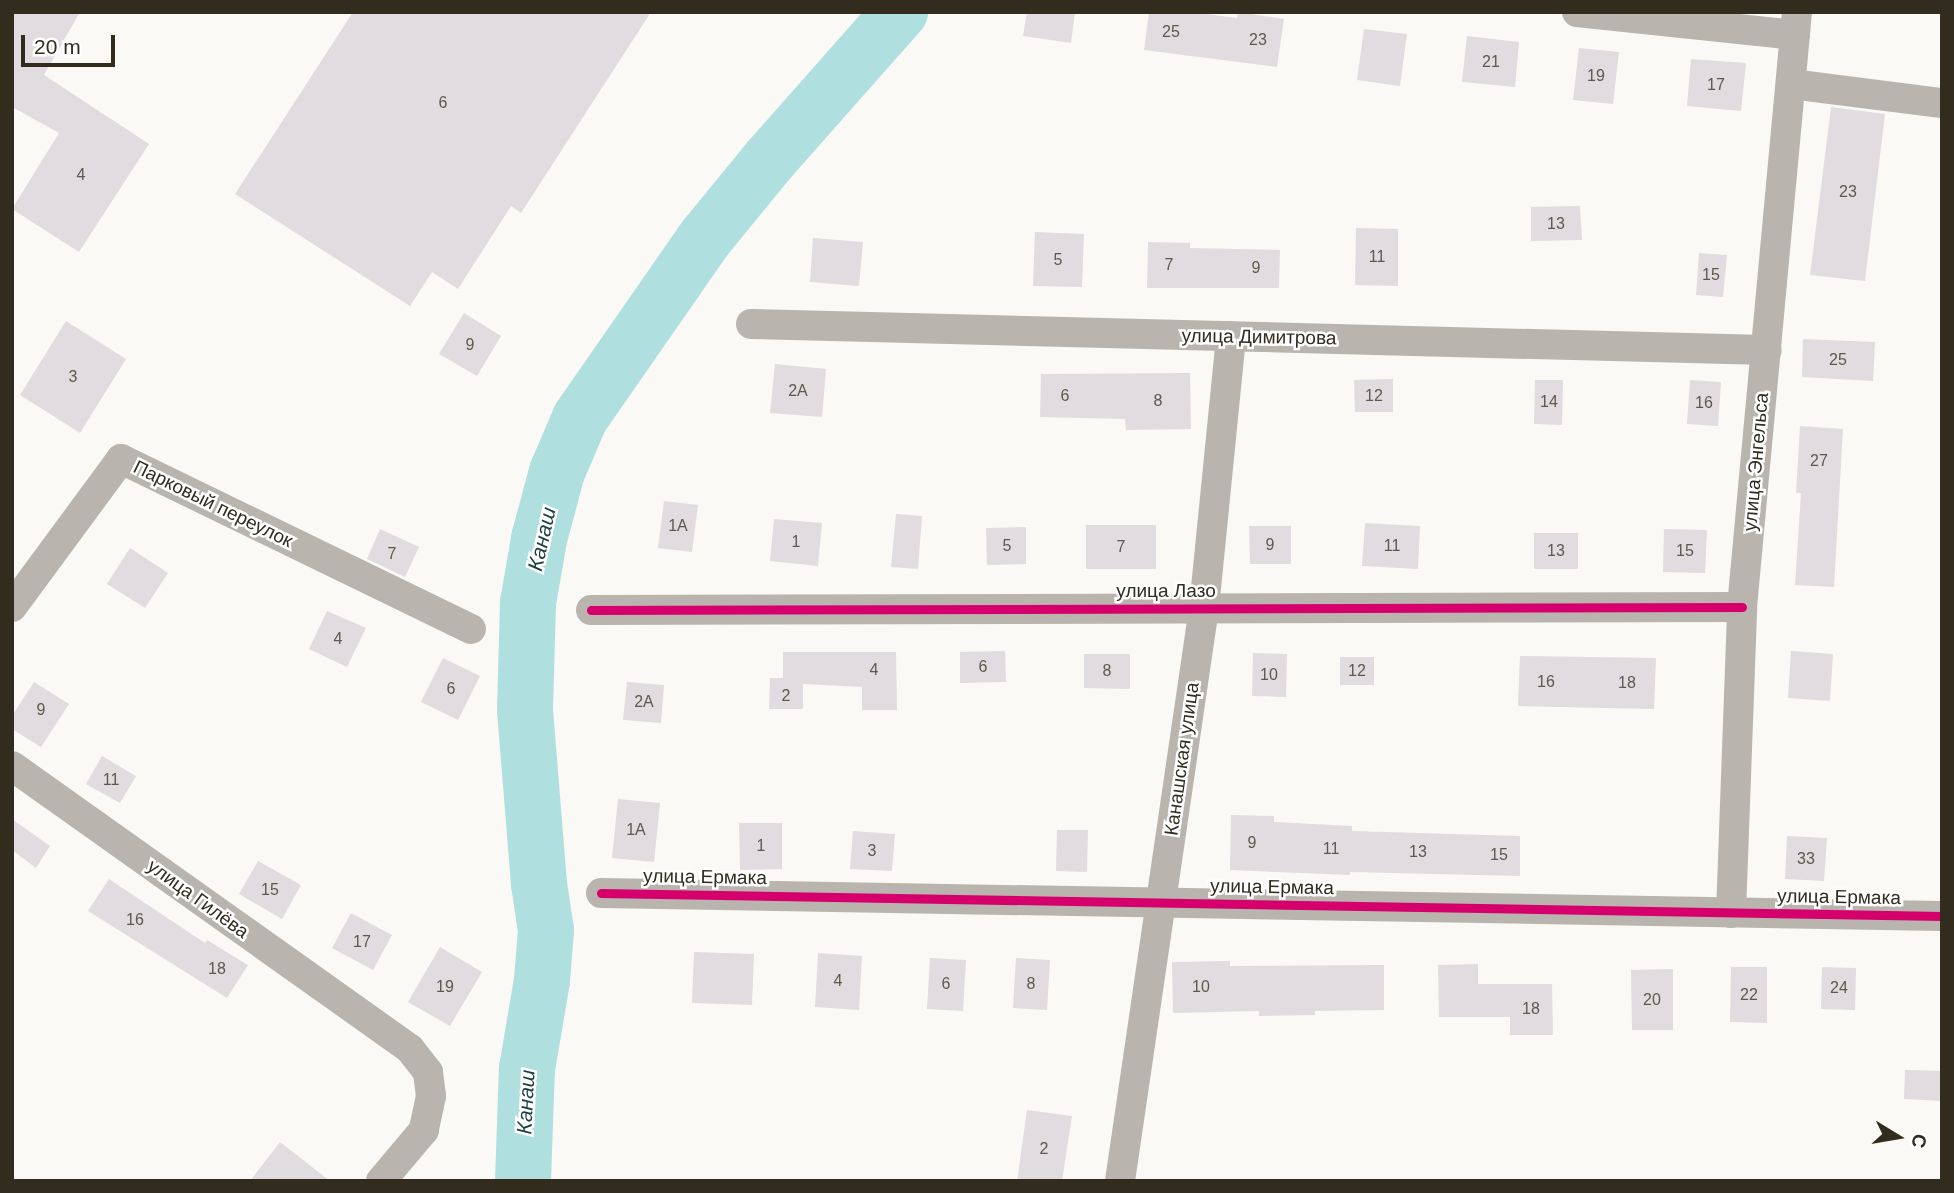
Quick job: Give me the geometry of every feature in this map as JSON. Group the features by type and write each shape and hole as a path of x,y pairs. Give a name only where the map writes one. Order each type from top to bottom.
{"street":[{"path":"1577,12 1796,24"},
{"name":"улица Энгельса","path":"1731,913 1742,607 1796,24"},
{"path":"1791,84 1942,103"},
{"name":"улица Димитрова","path":"751,324 1766,350"},
{"name":"Канашская улица","path":"1120,1181 1204,608 1231,336"},
{"name":"Парковый переулок","path":"12,607 121,459 471,629"},
{"name":"улица Лазо","path":"591,610 1742,607"},
{"name":"улица Гилёва","path":"12,766 410,1049 429,1072 431,1096 424,1130 381,1181"},
{"name":"улица Ермака","path":"601,893 1942,916"}],"building":[{"path":"12,12 80,12 44,75 149,144 79,252 12,209 59,133 12,107"},
{"path":"353,12 651,12 521,213 511,206 458,289 432,272 410,306 235,194"},
{"path":"1027,12 1075,12 1071,43 1023,36"},
{"path":"1149,12 1190,12 1237,18 1238,12 1284,19 1277,67 1144,50"},
{"path":"1364,29 1407,34 1400,86 1357,80"},
{"path":"1467,36 1519,42 1515,87 1462,82"},
{"path":"1579,48 1619,52 1613,104 1573,100"},
{"path":"1691,59 1746,63 1741,111 1687,106"},
{"path":"1831,107 1885,114 1865,281 1810,275"},
{"path":"1580,206 1582,240 1531,241 1531,207"},
{"path":"1356,228 1398,229 1398,286 1355,285"},
{"path":"1035,232 1084,234 1082,287 1033,286"},
{"path":"813,238 863,242 859,286 810,282"},
{"path":"1148,242 1190,243 1190,248 1280,250 1279,288 1147,288"},
{"path":"1699,253 1727,255 1723,297 1696,295"},
{"path":"464,313 501,336 477,376 439,354"},
{"path":"66,321 126,359 80,433 20,395"},
{"path":"1803,339 1875,342 1873,381 1802,377"},
{"path":"775,364 826,369 822,417 770,413"},
{"path":"1190,373 1191,429 1126,430 1125,419 1040,417 1041,374"},
{"path":"1393,379 1393,412 1355,412 1354,380"},
{"path":"1535,380 1563,380 1562,425 1534,424"},
{"path":"1690,380 1721,382 1718,426 1687,424"},
{"path":"1800,426 1843,429 1834,587 1795,585 1801,493 1796,493"},
{"path":"664,501 698,505 692,552 658,548"},
{"path":"896,514 922,516 918,569 891,567"},
{"path":"774,519 822,523 818,566 770,561"},
{"path":"1365,523 1420,526 1418,569 1362,566"},
{"path":"1086,525 1156,525 1156,569 1086,569"},
{"path":"1249,526 1291,526 1291,564 1250,564"},
{"path":"1026,527 1026,564 987,565 986,528"},
{"path":"380,529 419,547 405,577 367,559"},
{"path":"1664,529 1707,530 1705,573 1663,572"},
{"path":"1534,533 1578,533 1578,569 1534,569"},
{"path":"130,548 168,573 145,608 107,584"},
{"path":"327,611 366,628 347,667 309,649"},
{"path":"1005,651 1006,682 960,683 960,652"},
{"path":"1791,651 1833,654 1830,701 1788,698"},
{"path":"783,652 896,652 897,710 862,710 862,687 803,684 803,709 769,709 770,678 783,678"},
{"path":"1253,653 1287,654 1286,697 1252,696"},
{"path":"1084,654 1130,654 1130,689 1084,688"},
{"path":"1520,656 1656,658 1654,709 1518,706"},
{"path":"1340,657 1374,657 1374,685 1340,685"},
{"path":"443,658 480,676 458,720 421,702"},
{"path":"34,682 69,704 41,747 12,729 12,716"},
{"path":"627,682 664,685 661,723 623,720"},
{"path":"102,756 136,776 120,803 86,784"},
{"path":"618,799 660,803 654,862 612,858"},
{"path":"1231,815 1274,816 1274,822 1352,826 1352,831 1520,836 1520,876 1350,872 1350,875 1230,870"},
{"path":"12,819 50,846 36,868 12,850"},
{"path":"739,823 782,823 782,869 740,870"},
{"path":"1057,830 1088,830 1087,872 1056,871"},
{"path":"853,831 895,834 892,871 850,869"},
{"path":"1787,836 1827,838 1824,881 1785,879"},
{"path":"258,861 301,885 282,919 239,894"},
{"path":"109,879 205,943 207,940 248,965 227,998 88,911"},
{"path":"351,913 392,935 373,970 332,948"},
{"path":"440,947 482,972 450,1026 408,1002"},
{"path":"694,952 754,954 752,1005 692,1003"},
{"path":"818,953 862,956 859,1010 815,1007"},
{"path":"930,958 966,960 963,1011 927,1009"},
{"path":"1016,958 1050,960 1047,1010 1013,1008"},
{"path":"1230,961 1230,966 1384,965 1384,1010 1315,1011 1315,1015 1259,1016 1259,1011 1173,1013 1172,962"},
{"path":"1478,964 1478,984 1552,984 1553,1035 1510,1035 1510,1017 1439,1017 1438,965"},
{"path":"1731,967 1767,967 1767,1023 1730,1022"},
{"path":"1822,967 1856,968 1855,1010 1821,1009"},
{"path":"1673,969 1673,1030 1632,1030 1631,970"},
{"path":"1905,1070 1942,1071 1942,1101 1904,1099"},
{"path":"1027,1110 1072,1116 1062,1181 1017,1181"},
{"path":"280,1142 330,1181 250,1181"}],"waterway":[{"name":"Канаш","path":"523,1181 527,1069 542,980 546,930 539,884 525,710 528,603 539,539 557,472 580,418 706,237 769,160 900,12"}],"cycle path":[{"path":"591,610 1742,607"},
{"path":"601,893 1942,916"}]}
